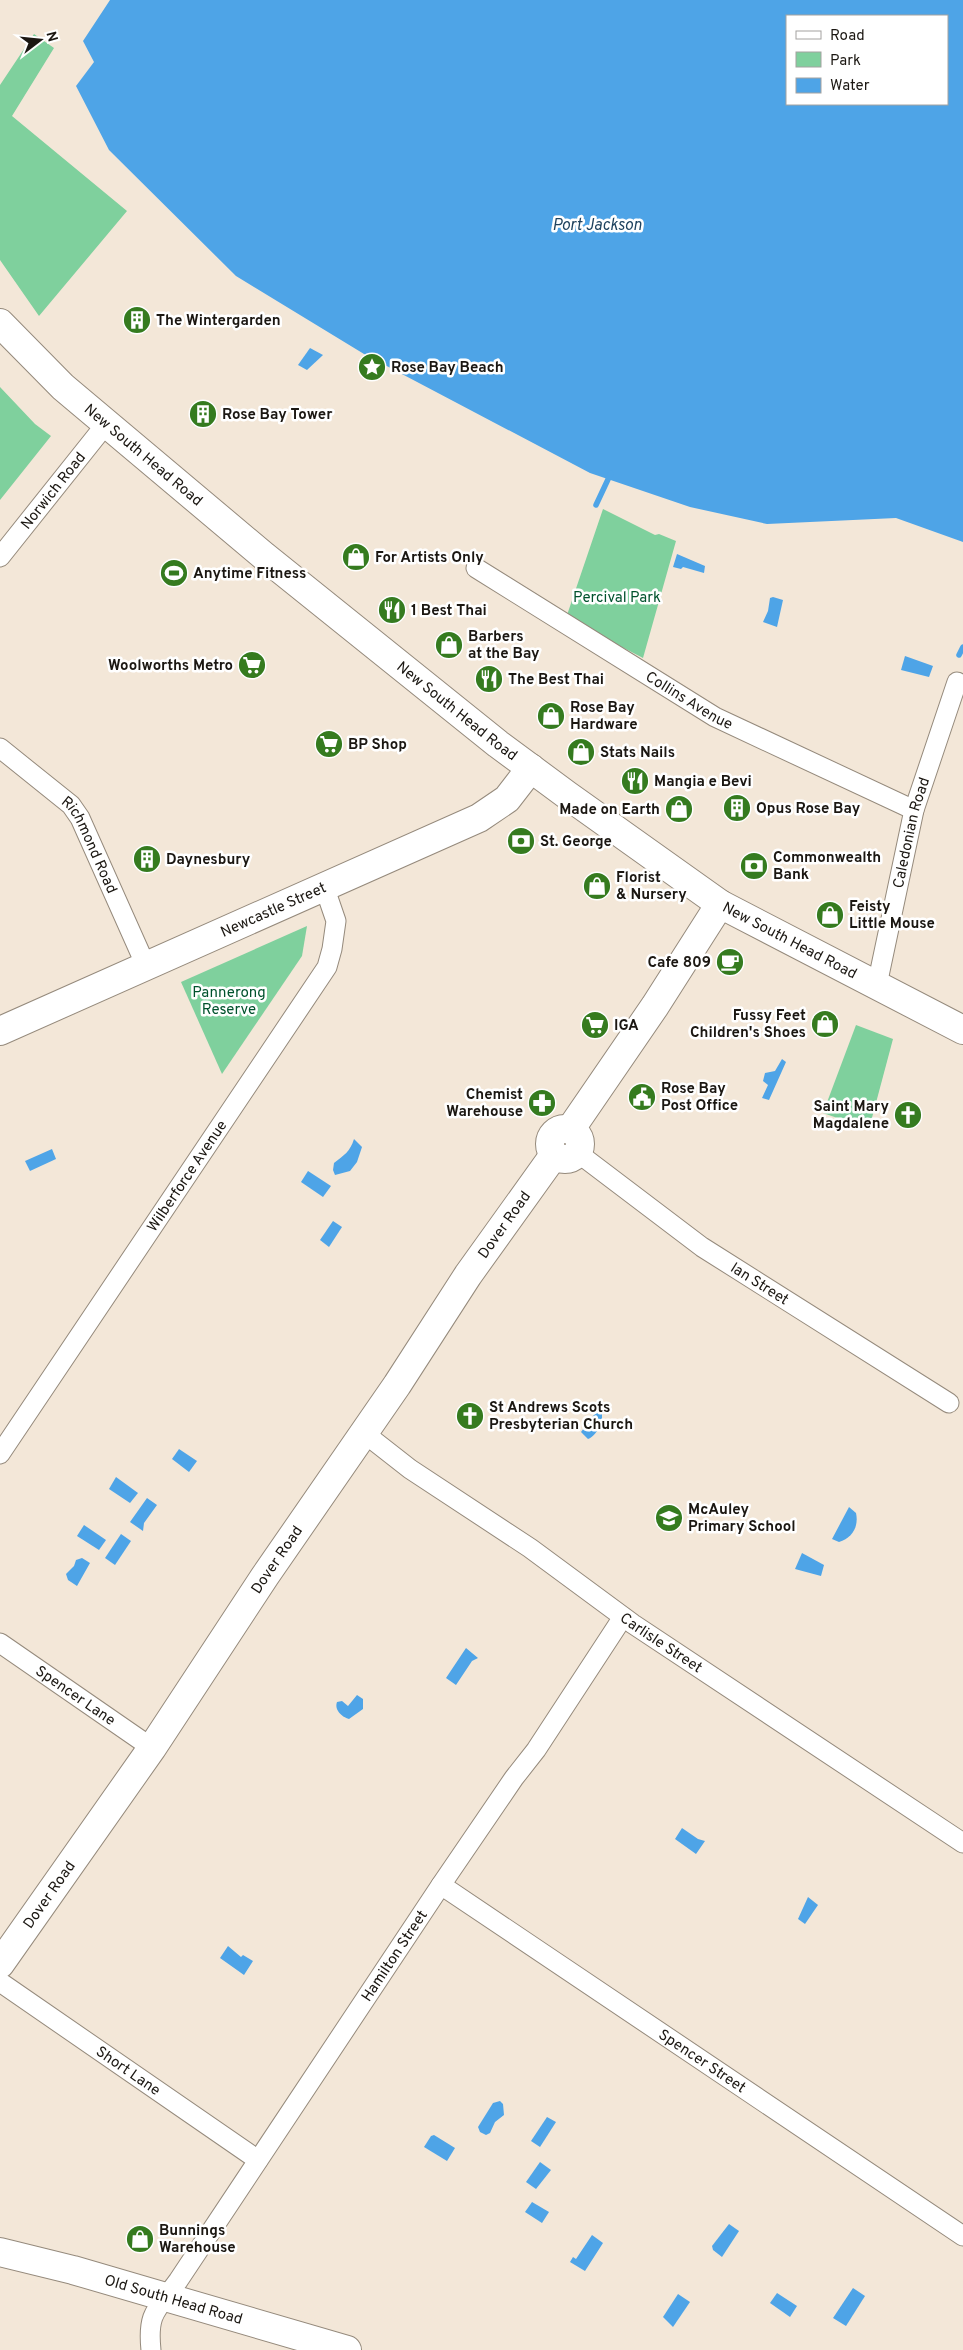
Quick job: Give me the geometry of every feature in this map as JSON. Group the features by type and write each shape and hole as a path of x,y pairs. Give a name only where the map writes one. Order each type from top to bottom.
{"street":[{"name":"New South Head Road","path":"0,323 36,362 106,424 364,638 532,768 662,865 720,904 963,1030"},
{"name":"Norwich Road","path":"0,557 106,424"},
{"name":"Collins Avenue","path":"476,568 715,717 914,810"},
{"name":"Caledonian Road","path":"877,985 914,810 957,682"},
{"name":"Richmond Road","path":"0,748 71,805 80,818 146,966"},
{"name":"Newcastle Street","path":"0,1032 479,818 507,799 532,768"},
{"name":"Wilberforce Avenue","path":"0,1454 327,967 332,949 336,920 324,886"},
{"name":"Dover Road","path":"0,1964 152,1748 265,1576 364,1433 479,1260 567,1146 720,904"},
{"name":"Ian Street","path":"567,1146 702,1247 949,1403"},
{"name":"Carlisle Street","path":"364,1433 410,1469 530,1548 623,1617 963,1843"},
{"name":"Hamilton Street","path":"151,2350 149,2327 152,2315 167,2296 441,1885 514,1778 536,1750 623,1617"},
{"name":"Spencer Lane","path":"0,1643 152,1748"},
{"name":"Spencer Street","path":"441,1885 963,2236"},
{"name":"Short Lane","path":"0,1982 258,2160"},
{"name":"Old South Head Road","path":"0,2252 167,2296 347,2350"}],"green space":[{"path":"34,34 54,48 12,116 127,211 39,316 0,260 0,85"},
{"path":"0,387 35,424 51,436 0,500"},
{"name":"Percival Park","path":"603,509 655,535 659,534 676,541 643,658 566,618"},
{"name":"Pannerong Reserve","path":"307,926 302,956 222,1074 181,982"},
{"path":"856,1025 893,1039 869,1129 823,1113"}],"water":[{"name":"Port Jackson","path":"110,0 963,0 963,542 896,518 767,524 690,507 590,473 364,354 236,276 109,150 76,86 94,62 83,41"},
{"path":"310,348 323,355 307,370 298,365"},
{"path":"677,554 705,566 704,573 683,567 681,569 673,567"},
{"path":"770,598 783,600 777,627 763,622 768,611"},
{"path":"905,656 933,666 929,677 901,670"},
{"path":"782,1059 786,1062 769,1100 762,1098 768,1085 763,1081 765,1073 775,1071"},
{"path":"354,1139 362,1147 357,1162 350,1171 335,1175 333,1170 334,1163 349,1150"},
{"path":"52,1149 56,1159 30,1171 25,1161"},
{"path":"308,1171 331,1186 323,1197 301,1182"},
{"path":"333,1221 342,1227 329,1247 320,1240"},
{"path":"597,1411 602,1414 602,1426 588,1439 581,1432"},
{"path":"179,1449 197,1461 189,1472 172,1459"},
{"path":"116,1477 138,1493 130,1503 109,1489"},
{"path":"147,1498 157,1505 144,1523 143,1531 130,1522"},
{"path":"849,1507 856,1513 857,1518 854,1531 848,1538 839,1542 832,1539"},
{"path":"84,1525 106,1540 99,1550 77,1536"},
{"path":"121,1534 131,1541 115,1565 105,1558"},
{"path":"802,1553 824,1565 821,1576 795,1569"},
{"path":"82,1558 90,1563 77,1586 68,1580 66,1574 74,1566 76,1560"},
{"path":"466,1648 478,1658 472,1661 456,1685 446,1678"},
{"path":"357,1695 363,1699 363,1709 349,1719 341,1715 336,1705 337,1702 342,1701 348,1706"},
{"path":"682,1828 698,1839 705,1841 696,1854 675,1839"},
{"path":"808,1897 818,1905 805,1924 798,1919"},
{"path":"228,1946 241,1957 243,1955 253,1961 244,1975 220,1958"},
{"path":"500,2101 503,2104 504,2115 495,2122 490,2133 486,2135 480,2132 478,2127 493,2103"},
{"path":"547,2117 556,2122 540,2147 531,2141"},
{"path":"434,2135 455,2148 447,2161 424,2147 431,2136"},
{"path":"540,2162 551,2170 536,2189 526,2182"},
{"path":"532,2202 549,2212 542,2223 525,2212"},
{"path":"729,2224 739,2231 722,2257 713,2250 712,2246"},
{"path":"592,2235 603,2243 585,2271 570,2262 573,2257 576,2259"},
{"path":"853,2288 865,2296 846,2326 833,2318"},
{"path":"777,2293 797,2306 790,2317 770,2303"},
{"path":"678,2294 690,2302 673,2327 663,2317"}],"waterway":[{"path":"596,505 611,473"},
{"path":"959,655 963,647"}],"place":[{"name":"The Wintergarden","path":"137,320"},
{"name":"Rose Bay Beach","path":"372,367"},
{"name":"Rose Bay Tower","path":"203,414"},
{"name":"For Artists Only","path":"356,557"},
{"name":"Anytime Fitness","path":"174,573"},
{"name":"1 Best Thai","path":"392,610"},
{"name":"Barbers at the Bay","path":"449,645"},
{"name":"Woolworths Metro","path":"252,665"},
{"name":"The Best Thai","path":"489,679"},
{"name":"Rose Bay Hardware","path":"551,716"},
{"name":"BP Shop","path":"329,744"},
{"name":"Stats Nails","path":"581,752"},
{"name":"Mangia e Bevi","path":"635,781"},
{"name":"Opus Rose Bay","path":"737,808"},
{"name":"Made on Earth","path":"679,809"},
{"name":"St. George","path":"521,841"},
{"name":"Daynesbury","path":"147,859"},
{"name":"Commonwealth Bank","path":"754,866"},
{"name":"Florist & Nursery","path":"597,886"},
{"name":"Feisty Little Mouse","path":"830,915"},
{"name":"Cafe 809","path":"730,962"},
{"name":"Fussy Feet Children's Shoes","path":"825,1024"},
{"name":"IGA","path":"595,1025"},
{"name":"Rose Bay Post Office","path":"642,1097"},
{"name":"Chemist Warehouse","path":"542,1103"},
{"name":"Saint Mary Magdalene","path":"908,1115"},
{"name":"St Andrews Scots Presbyterian Church","path":"470,1416"},
{"name":"McAuley Primary School","path":"669,1518"},
{"name":"Bunnings Warehouse","path":"140,2239"}]}
